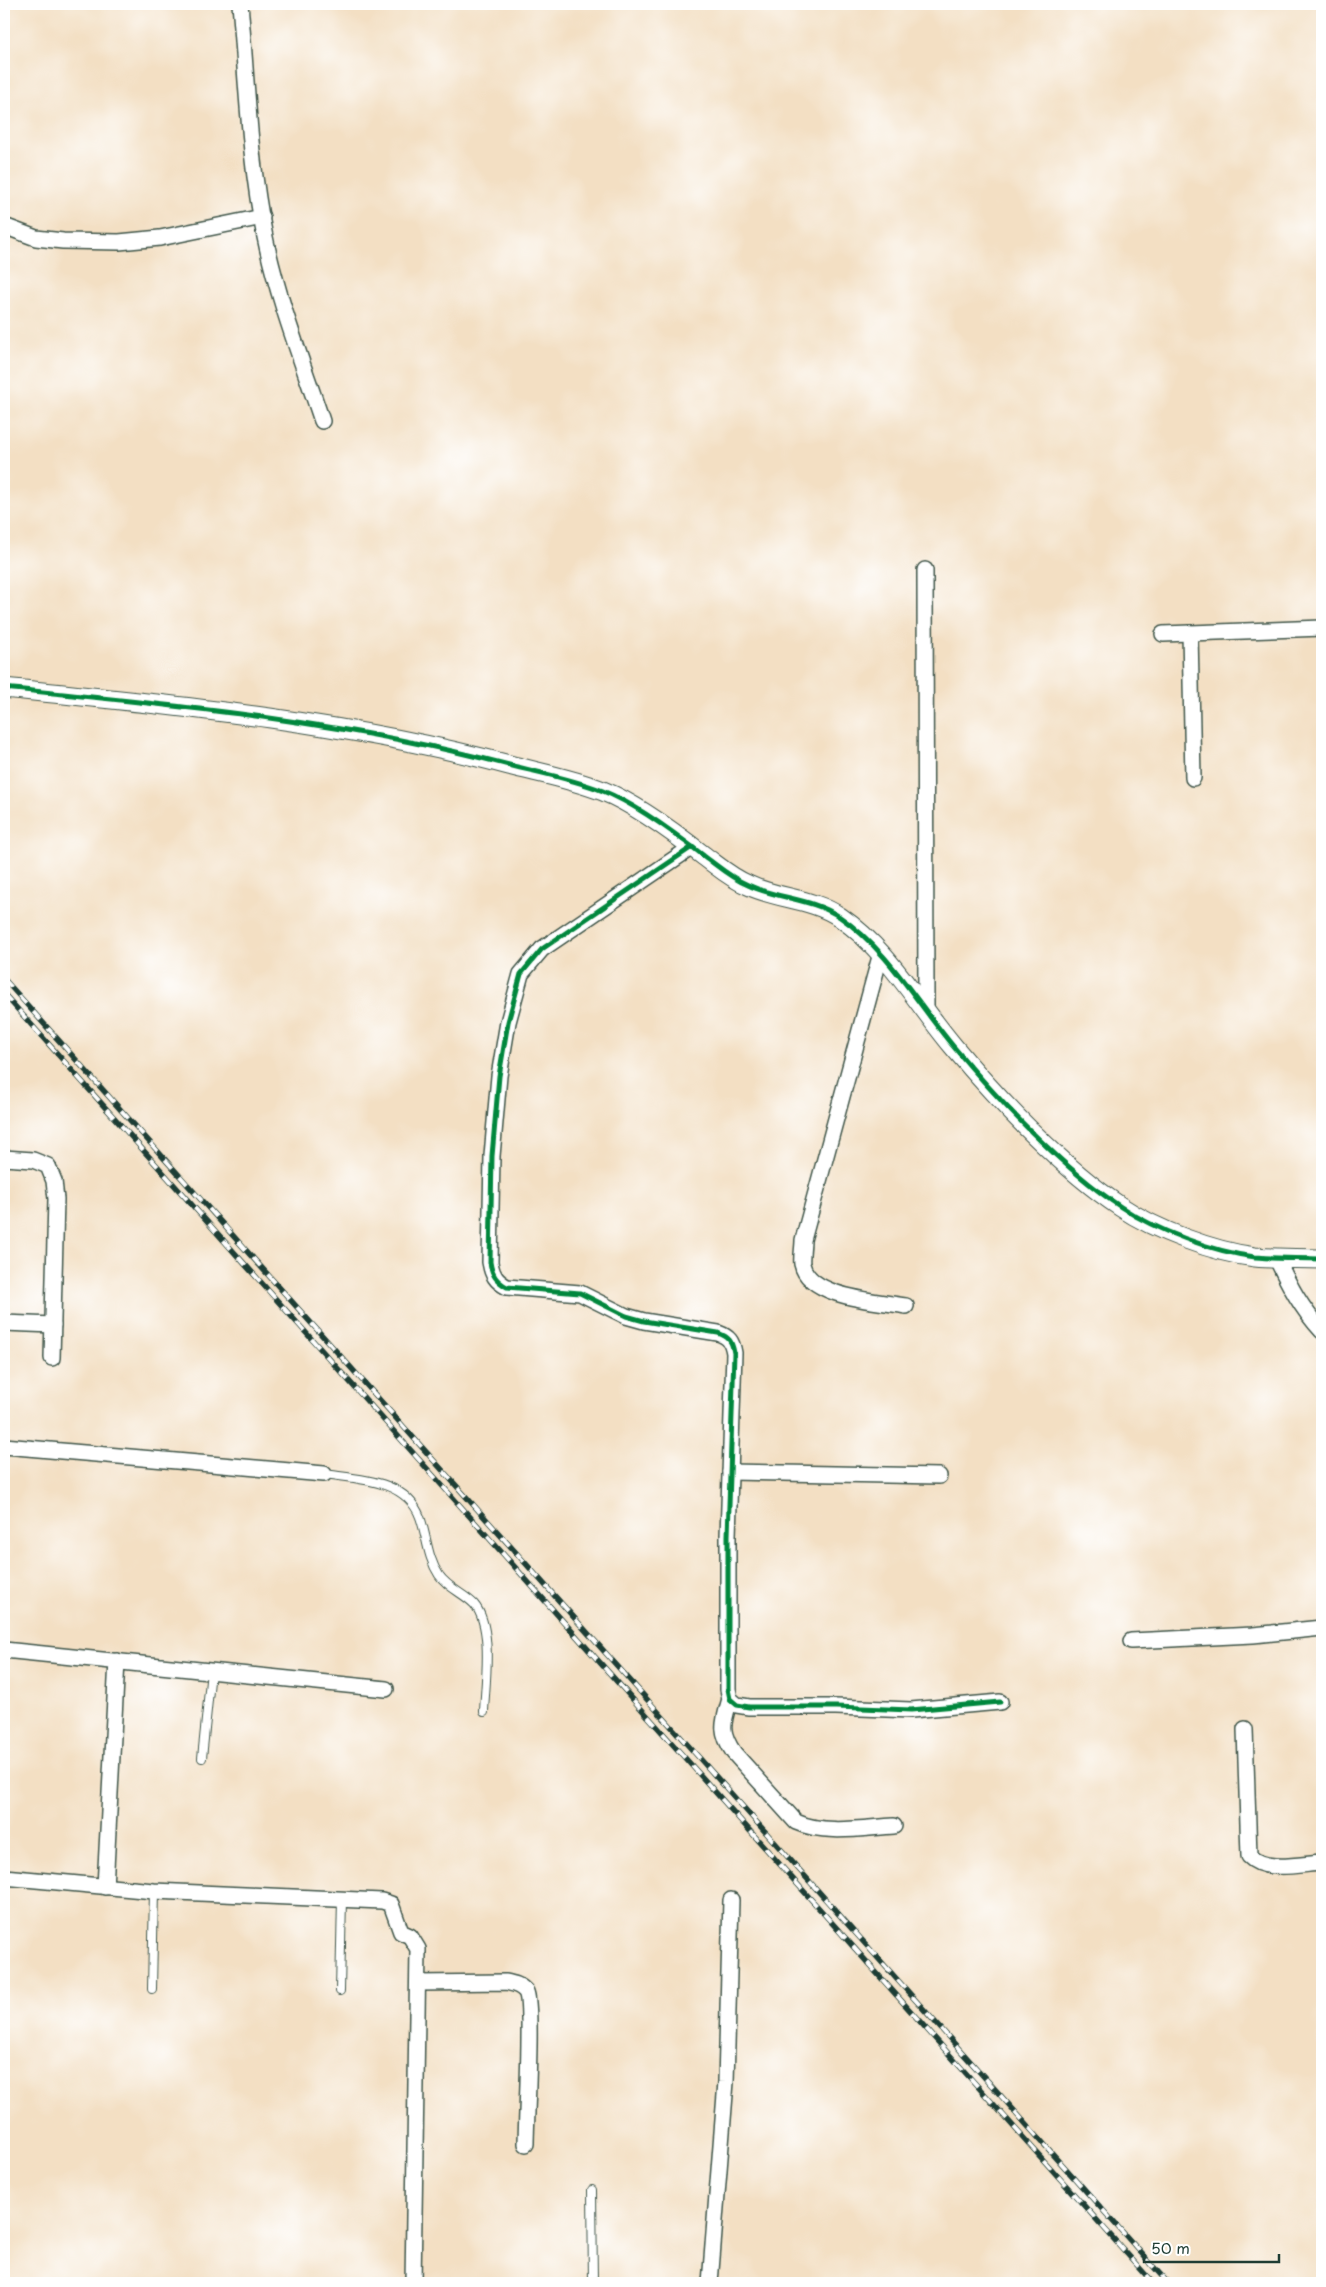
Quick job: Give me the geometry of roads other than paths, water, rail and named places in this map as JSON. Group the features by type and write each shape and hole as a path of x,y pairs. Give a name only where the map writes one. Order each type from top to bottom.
{"street":[{"path":"240,4 255,176 265,238 322,421"},
{"path":"4,226 36,238 63,241 119,242 160,238 262,217"},
{"path":"925,570 926,1010"},
{"path":"1163,634 1322,628"},
{"path":"1190,633 1193,778"},
{"path":"4,688 290,721 453,750 603,791 630,805 692,847 728,875 751,887 821,906 841,917 881,953 952,1045 1008,1106 1075,1170 1122,1208 1155,1225 1196,1242 1253,1257 1322,1258"},
{"path":"692,847 542,949 522,974 508,1022 499,1076 492,1156 491,1273 497,1282 507,1287 580,1293 626,1316 727,1336 732,1343 734,1353 726,1630 730,1699 723,1727 726,1740 734,1753 796,1822 807,1827 831,1829 894,1826"},
{"path":"881,953 803,1240 802,1265 811,1280 826,1291 906,1306"},
{"path":"4,1158 33,1160 48,1166 54,1181 56,1199 52,1358"},
{"path":"1276,1258 1293,1294 1305,1312 1322,1331"},
{"path":"4,1323 53,1325"},
{"path":"4,1446 324,1474"},
{"path":"730,1472 939,1476"},
{"path":"1131,1641 1253,1636 1322,1628"},
{"path":"4,1650 386,1689"},
{"path":"105,1887 117,1662"},
{"path":"730,1699 737,1704 749,1707 836,1707 889,1710 911,1710 1000,1702"},
{"path":"1244,1729 1249,1856 1255,1862 1265,1866 1322,1863"},
{"path":"4,1877 154,1891 382,1901 391,1904 401,1932 410,1936 416,1943 418,1950 413,2283"},
{"path":"710,2283 726,2082 731,1900"},
{"path":"418,1983 506,1982 518,1984 526,1993 529,2016 526,2144"}],"lane":[{"path":"324,1474 388,1486 410,1502 419,1515 432,1562 439,1575 446,1584 473,1603 482,1616 485,1632 484,1712"},
{"path":"202,1758 211,1671"},
{"path":"152,1989 154,1891"},
{"path":"340,1991 342,1900"},
{"path":"592,2190 593,2283"}],"railway":[{"path":"4,979 1168,2283"},
{"path":"4,994 1153,2283"}]}
